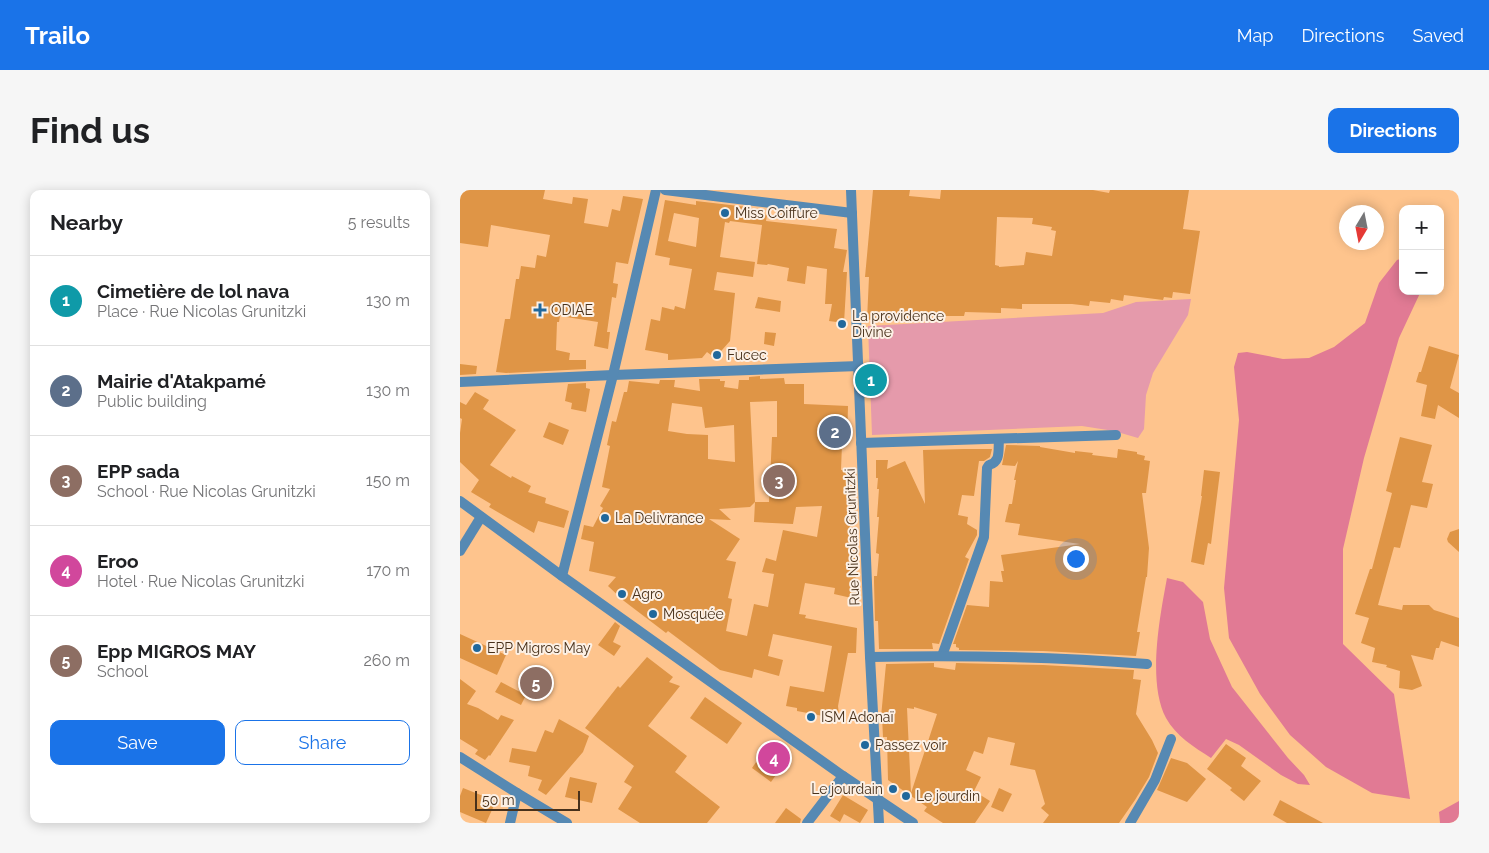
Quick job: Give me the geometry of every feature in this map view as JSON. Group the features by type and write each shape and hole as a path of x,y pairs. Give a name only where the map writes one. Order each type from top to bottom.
{"street":[{"path":"562,576 613,374 656,190"},
{"path":"664,190 852,213"},
{"name":"Rue Nicolas Grunitzki","path":"852,190 870,657 879,823"},
{"path":"460,382 613,374 859,366"},
{"path":"862,443 1116,436"},
{"path":"942,656 984,537 987,468 997,461 999,439"},
{"path":"460,501 843,776 913,823"},
{"path":"460,551 481,517"},
{"path":"870,657 942,656 1097,660 1146,664"},
{"path":"1130,823 1155,780 1171,738"},
{"path":"460,756 567,823"},
{"path":"808,823 843,776"},
{"path":"510,823 518,793"}],"shaded area":[{"path":"1399,259 1399,295 1419,295 1399,338 1364,458 1343,549 1343,644 1394,694 1410,799 1372,793 1326,767 1290,735 1260,694 1229,638 1224,588 1239,420 1234,367 1238,353 1247,352 1283,359 1309,358 1334,347 1365,323 1379,283"},
{"path":"1191,299 1188,315 1153,373 1146,395 1144,429 1138,438 1114,431 1082,426 872,435 868,326 1103,313 1136,302"},
{"path":"1167,578 1183,582 1203,602 1210,639 1232,687 1288,758 1304,775 1310,785 1298,784 1281,775 1239,745 1226,739 1211,758 1186,741 1170,724 1160,703 1156,668 1161,611"},
{"path":"1459,801 1459,823 1440,823 1439,812"}],"building":[{"path":"460,190 545,190 543,199 572,204 573,197 588,199 584,223 608,227 612,209 620,211 623,196 643,199 628,264 616,262 613,283 618,284 616,298 612,297 607,332 610,332 608,349 594,346 598,322 560,316 559,322 557,322 556,350 570,353 569,360 586,360 586,369 496,372 505,319 510,319 516,279 519,279 521,266 535,268 537,255 546,257 550,235 491,225 488,247 460,243"},
{"path":"873,190 910,190 909,196 940,199 941,190 1093,190 1109,193 1110,190 1189,190 1183,229 1200,231 1190,294 1173,292 1172,298 1164,297 1163,300 1124,295 1123,301 1111,299 1110,303 1090,301 1089,306 1022,304 1022,309 1001,308 1001,313 965,312 964,316 922,316 922,319 882,322 882,319 867,320 869,277 865,277","holes":["997,217 1033,218 1032,224 1052,227 1051,230 1056,231 1052,256 1026,252 1024,265 999,267 995,265"]},
{"path":"665,200 696,205 696,201 747,207 746,210 767,215 766,221 837,229 834,248 847,250 843,272 847,272 844,323 829,321 832,304 825,304 827,269 807,266 805,284 787,281 789,268 757,264 762,225 725,222 720,257 755,262 753,277 717,272 714,290 735,293 730,341 715,358 707,352 702,358 668,360 668,354 645,350 651,319 660,321 662,307 674,310 675,306 685,309 692,269 669,265 670,258 655,255","holes":["674,213 699,218 696,247 668,241"]},
{"path":"758,297 781,301 780,312 755,308"},
{"path":"765,332 776,333 774,346 764,344"},
{"path":"1429,346 1459,355 1450,388 1459,393 1459,418 1438,405 1435,419 1421,416 1427,385 1416,382"},
{"path":"460,364 477,366 476,374 460,375"},
{"path":"760,376 760,379 784,378 785,384 804,384 804,404 848,406 847,444 842,444 841,470 850,469 852,511 849,536 854,536 852,558 855,558 856,599 834,594 835,588 805,583 799,614 806,615 805,618 857,628 856,653 848,653 838,706 839,715 833,721 823,716 797,711 797,708 786,706 790,686 824,692 832,646 773,634 768,656 783,660 779,676 754,669 752,678 720,670 624,601 608,586 616,577 589,571 594,542 581,539 584,525 593,527 603,508 600,506 610,489 602,487 610,446 607,445 612,421 616,422 629,381 659,384 660,380 675,380 674,387 700,391 699,379 720,379 720,381 725,381 724,387 738,389 739,380 749,380 749,377","holes":["777,401 777,437 772,437 769,502 755,502 750,402","672,403 702,407 705,428 734,425 735,462 708,459 708,435 668,431","755,502 754,522 793,524 796,507 822,506 817,537 783,530 776,561 766,558 762,572 774,574 768,607 754,604 747,636 726,631 732,599 728,598 736,562 726,560 740,539 709,519 731,520 719,509 750,507"]},
{"path":"586,383 586,388 590,389 586,412 571,409 572,403 565,401 568,384"},
{"path":"475,392 489,400 483,409 516,430 490,465 511,478 512,476 531,486 528,492 546,498 545,503 569,511 564,528 538,521 534,533 489,507 491,504 471,492 479,480 460,462 462,419 460,418 460,402 466,405"},
{"path":"549,422 569,430 563,445 543,437"},
{"path":"1400,437 1432,445 1422,482 1433,484 1427,508 1411,505 1400,548 1394,547 1378,605 1402,610 1403,605 1429,605 1434,610 1459,618 1459,647 1441,641 1439,648 1436,648 1433,660 1411,655 1422,686 1412,690 1399,688 1400,671 1386,667 1387,665 1372,662 1375,648 1361,643 1369,618 1355,614 1370,569 1372,569 1392,493 1386,491"},
{"path":"1006,445 1040,446 1075,453 1075,451 1093,453 1092,455 1117,458 1118,449 1137,452 1137,454 1145,456 1144,460 1150,461 1146,493 1142,493 1149,548 1147,577 1137,632 1140,632 1136,656 1043,651 959,650 956,644 953,644 967,605 989,607 990,581 1003,582 1001,571 1004,571 1001,555 1080,544 1018,535 1020,524 1005,522 1009,504 1012,504 1018,461 1015,466 1002,465"},
{"path":"992,449 990,457 984,461 979,461 974,496 962,495 958,515 968,517 967,524 977,530 977,535 965,557 969,559 939,644 932,643 933,649 879,649 878,621 875,621 874,582 874,576 877,576 879,554 876,553 879,489 877,489 876,460 888,460 887,469 905,461 925,504 923,450"},
{"path":"1204,470 1220,472 1211,544 1208,543 1204,565 1191,562 1202,496"},
{"path":"1459,529 1459,552 1447,539 1450,532"},
{"path":"615,622 620,626 613,642 621,646 614,656 598,645"},
{"path":"460,634 506,655 497,675 460,658"},
{"path":"647,657 673,677 669,682 680,686 648,726 687,756 675,772 720,807 707,823 640,823 618,809 632,787 624,782 634,766 585,728 618,686 620,688"},
{"path":"934,663 934,667 955,670 956,663 1134,670 1133,679 1141,680 1136,714 1158,753 1149,777 1119,823 1043,823 1049,815 1041,808 1045,804 1035,770 1010,765 1015,743 988,737 983,754 974,751 966,770 981,777 974,791 990,801 975,823 943,823 924,811 927,807 888,780 887,737 883,737 881,717 886,664","holes":["914,707 937,714 911,793 907,708 914,709"]},
{"path":"460,679 476,691 467,704 498,720 501,715 514,720 490,756 485,760 475,754 478,750 460,739"},
{"path":"501,682 526,695 521,705 495,692"},
{"path":"705,697 742,723 727,744 690,718"},
{"path":"559,719 589,736 583,752 546,795 538,790 542,780 528,776 530,766 509,762 512,748 536,752 545,730 553,733"},
{"path":"1226,744 1246,758 1241,766 1261,781 1244,801 1230,790 1232,788 1207,769"},
{"path":"768,745 788,758 771,782 752,768"},
{"path":"1171,758 1187,763 1206,779 1187,802 1157,790"},
{"path":"570,777 597,783 592,803 565,797"},
{"path":"463,788 496,801 486,823 460,812 460,796"},
{"path":"999,788 1012,794 1003,812 991,807"},
{"path":"843,795 868,810 860,823 844,814 840,822 830,816"},
{"path":"1280,800 1323,823 1287,823 1273,815"},
{"path":"786,808 801,819 800,823 775,823"}],"place":[{"name":"Miss Coiffure","path":"725,213"},
{"name":"ODIAE","path":"540,310"},
{"name":"La providence Divine","path":"842,324"},
{"name":"Fucec","path":"717,355"},
{"name":"Cimetière de lol nava","path":"871,380"},
{"name":"Mairie d'Atakpamé","path":"835,432"},
{"name":"EPP sada","path":"779,481"},
{"name":"La Delivrance","path":"605,518"},
{"name":"Agro","path":"622,594"},
{"name":"Mosquée","path":"653,614"},
{"name":"EPP Migros May","path":"477,648"},
{"name":"Epp MIGROS MAY","path":"536,683"},
{"name":"ISM Adonaï","path":"811,717"},
{"name":"Passez voir","path":"865,745"},
{"name":"Eroo","path":"774,758"},
{"name":"Le jourdain","path":"893,789"},
{"name":"Le jourdin","path":"906,796"}]}
